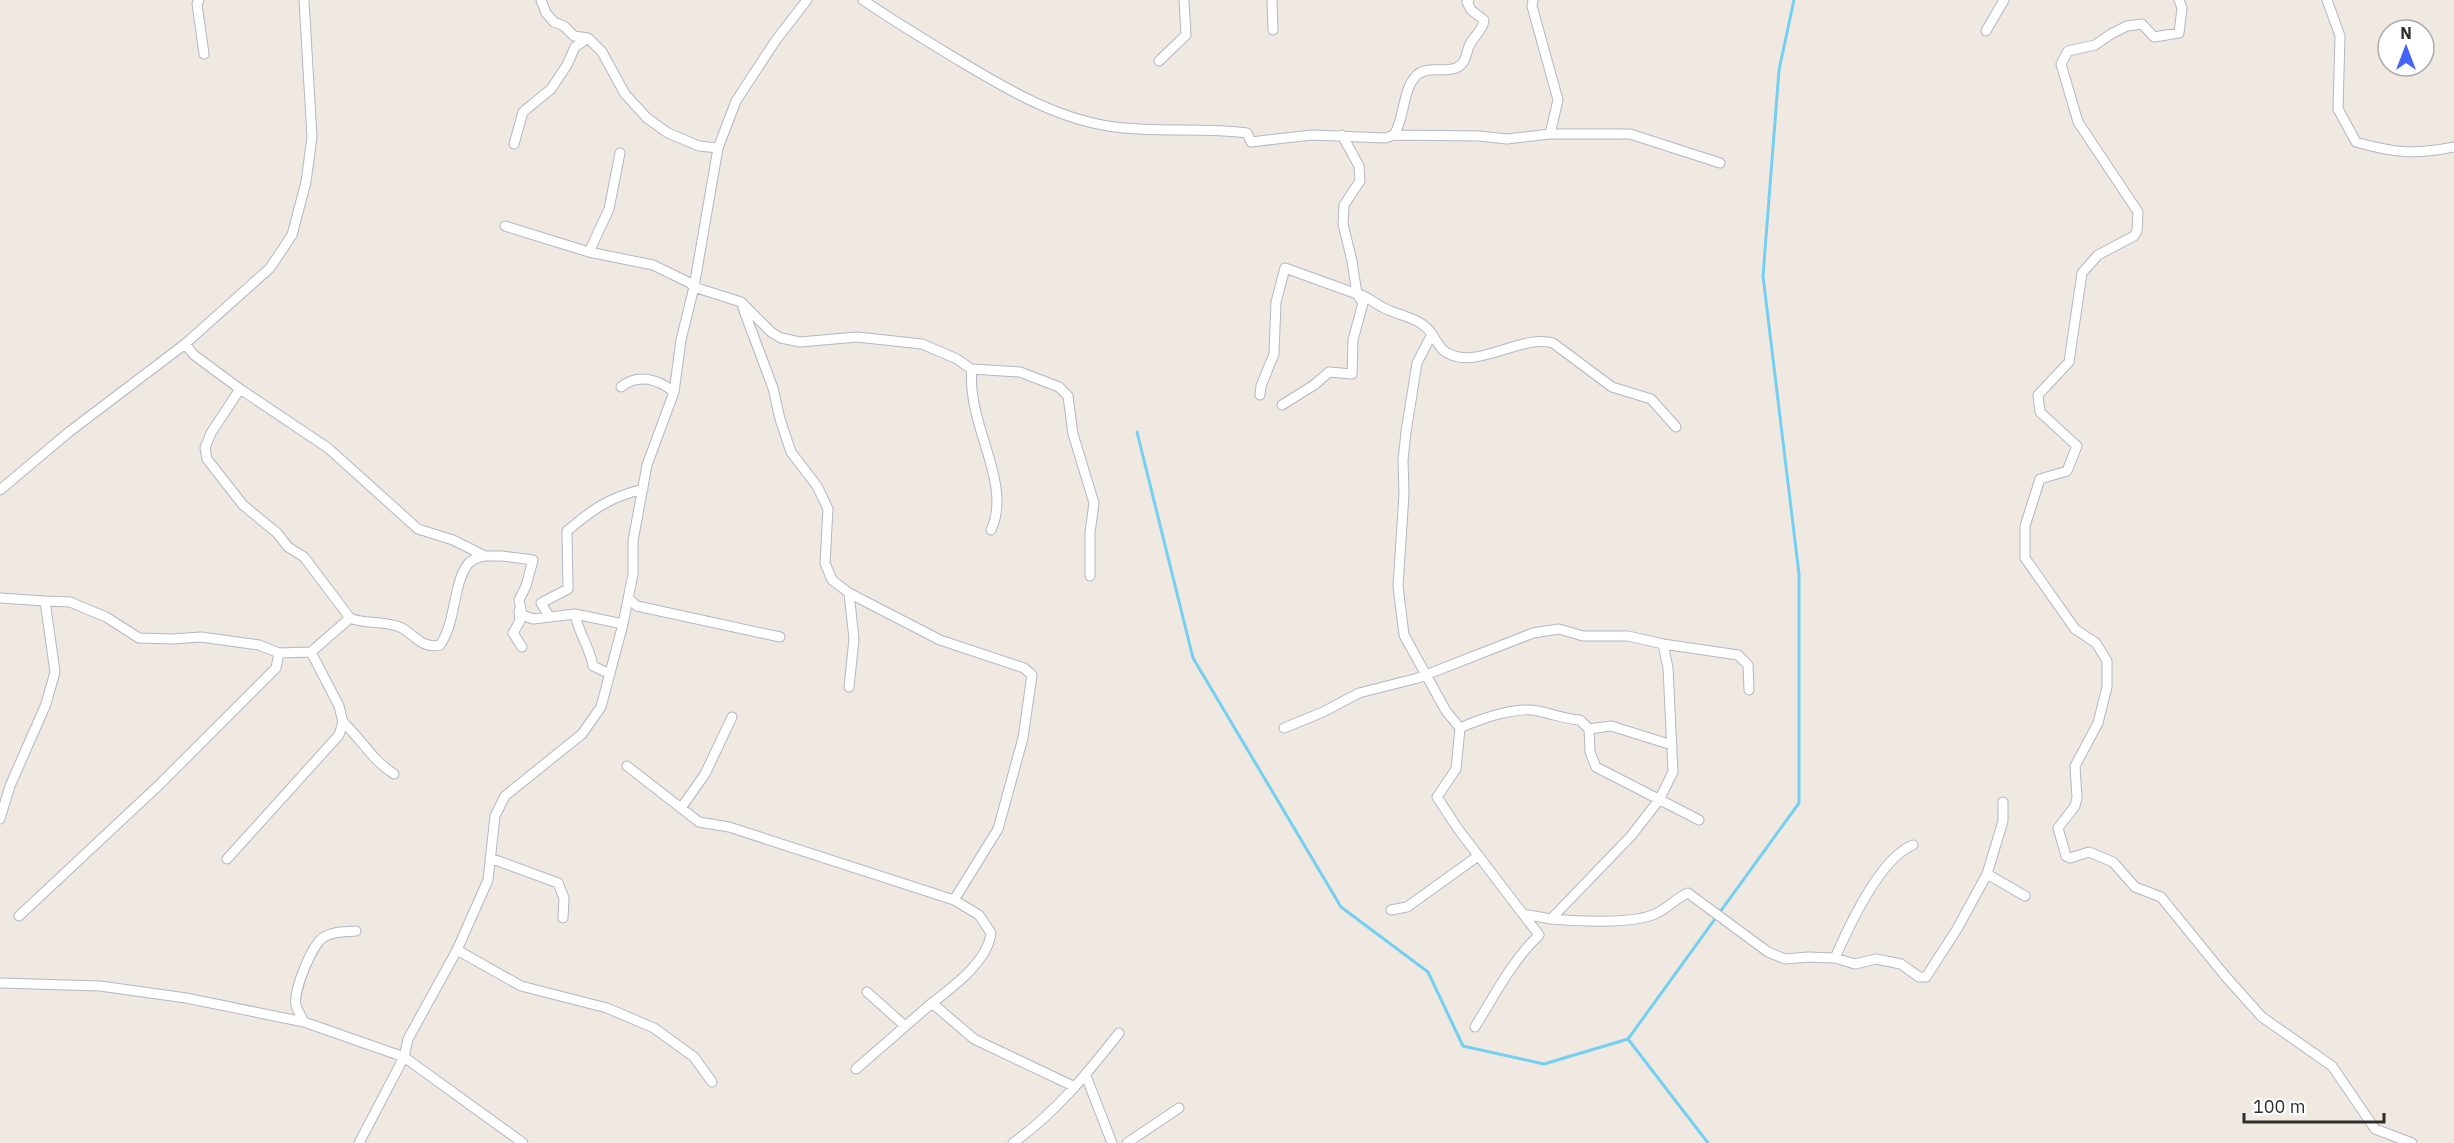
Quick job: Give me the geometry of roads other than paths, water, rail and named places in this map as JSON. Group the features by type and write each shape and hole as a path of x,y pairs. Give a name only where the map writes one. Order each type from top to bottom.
{"street":[{"path":"199,0 197,4 204,54"},
{"path":"0,490 69,432 185,344 270,268 292,235 306,182 312,137 304,0"},
{"path":"541,0 546,13 554,22 564,26 574,36 588,38 602,52 625,94 647,118 668,133 699,146 718,148"},
{"path":"359,1143 404,1057 408,1039 457,950 488,880 495,816 505,796 582,734 601,707 629,599 633,574 633,541 647,465 674,392 681,340 694,287 718,148 736,100 776,40 807,0"},
{"path":"863,0 896,23 1001,85 1048,108 1088,122 1116,128 1219,129 1247,133 1251,142 1312,135 1385,138 1394,135 1479,136 1507,139 1550,135 1630,135 1719,163"},
{"path":"1159,61 1186,35 1184,0"},
{"path":"1272,0 1273,30"},
{"path":"1394,135 1399,127 1412,80 1420,72 1428,69 1445,71 1456,69 1465,60 1467,48 1483,27 1484,20 1471,10 1467,2 1469,0"},
{"path":"1533,0 1558,100 1550,135"},
{"path":"1986,31 2004,0"},
{"path":"2179,0 2182,8 2179,33 2154,37 2142,24 2127,26 2111,33 2095,45 2068,51 2061,64 2078,122 2138,212 2137,231 2134,236 2098,255 2082,273 2069,362 2038,395 2040,412 2077,446 2067,471 2040,479 2025,526 2025,558 2075,629 2096,643 2107,661 2108,687 2098,723 2075,766 2077,798 2075,807 2058,828 2066,856 2070,858 2089,852 2113,862 2135,887 2161,897 2262,1017 2332,1066 2375,1129 2412,1143"},
{"path":"2327,0 2340,36 2338,110 2356,142 2377,148 2418,154 2454,147"},
{"path":"514,144 523,112 551,89 576,47 588,38"},
{"path":"1282,405 1314,385 1329,372 1352,374 1353,340 1363,303 1357,294 1343,224 1344,205 1360,181 1359,166 1342,135"},
{"path":"589,252 609,208 620,153"},
{"path":"505,226 589,252 652,265 694,287 741,302 771,332 781,338 800,342 856,337 922,344 957,359 971,369 1020,372 1059,387 1068,396 1074,434 1094,503 1090,533 1090,576"},
{"path":"1260,395 1261,386 1274,354 1275,310 1285,268 1367,296 1382,307 1412,318 1426,326 1443,350 1462,357 1479,356 1542,339 1553,343 1612,387 1651,399 1676,427"},
{"path":"741,302 773,388 780,419 792,452 817,486 828,509 825,563 832,580 849,594 940,640 1024,668 1032,675 1023,738 998,829 954,900"},
{"path":"1432,334 1417,363 1403,460 1404,494 1398,586 1404,635 1446,711 1460,728 1456,769 1437,797 1478,856 1539,935 1528,945 1509,971 1475,1027"},
{"path":"185,344 194,355 240,389 328,448 418,529 453,540 485,556"},
{"path":"971,369 973,398 998,499 996,519 991,530"},
{"path":"621,387 628,381 644,378 663,383 674,392"},
{"path":"240,389 211,433 205,448 207,459 243,506 277,533 288,547 304,557 350,618 402,628 421,643 432,647 440,645 446,637 456,596 468,564 477,557 485,556 533,560 526,586 519,600 520,621 513,633 522,647"},
{"path":"549,616 542,603 568,589 567,531 593,509 619,495 643,489"},
{"path":"849,594 854,639 849,687"},
{"path":"0,598 70,602 106,617 139,638 201,637 259,645 279,653 311,652 350,618"},
{"path":"629,599 637,606 780,638"},
{"path":"0,819 10,786 46,704 55,672 45,601"},
{"path":"519,609 522,615 533,619 574,614 623,624"},
{"path":"574,614 578,632 591,654 593,666 610,674"},
{"path":"1284,728 1323,712 1359,693 1392,686 1425,675 1533,633 1559,629 1583,636 1628,636 1663,644 1738,655 1748,665 1749,690"},
{"path":"1551,920 1631,836 1659,800 1673,772 1668,668 1663,644"},
{"path":"227,859 339,735 343,722 339,705 311,652"},
{"path":"19,916 159,785 276,668 279,653"},
{"path":"1460,728 1483,718 1517,711 1537,710 1563,720 1580,720 1589,729 1590,752 1596,767 1699,820"},
{"path":"681,808 705,774 732,717"},
{"path":"343,722 359,737 383,768 394,774"},
{"path":"1589,729 1611,726 1672,745"},
{"path":"627,766 699,822 729,827 954,900 979,915 991,933 988,948 956,985 856,1069"},
{"path":"1523,914 1551,920 1638,920 1658,913 1677,897 1688,893 1768,952 1785,959 1836,958 1855,964 1876,959 1901,964 1919,977 1926,977 1957,929 1987,874 2004,821 2003,802"},
{"path":"1836,958 1852,919 1878,878 1903,849 1912,845"},
{"path":"1391,910 1407,907 1478,856"},
{"path":"490,858 558,883 564,898 563,918"},
{"path":"1987,874 2025,896"},
{"path":"304,1022 296,1005 296,989 315,946 322,937 333,933 356,931"},
{"path":"457,950 521,986 607,1008 654,1028 694,1057 712,1082"},
{"path":"0,983 100,986 186,998 304,1022 404,1057 524,1143"},
{"path":"867,992 905,1026"},
{"path":"932,1003 974,1039 1075,1087"},
{"path":"1013,1143 1042,1123 1086,1076 1119,1034"},
{"path":"1086,1076 1112,1143"},
{"path":"1126,1143 1179,1108"}],"waterway":[{"path":"1628,1039 1799,803 1799,574 1763,276 1779,70 1794,0"},
{"path":"1137,432 1193,658 1341,907 1428,972 1463,1046 1544,1064 1628,1039 1708,1143"}]}
